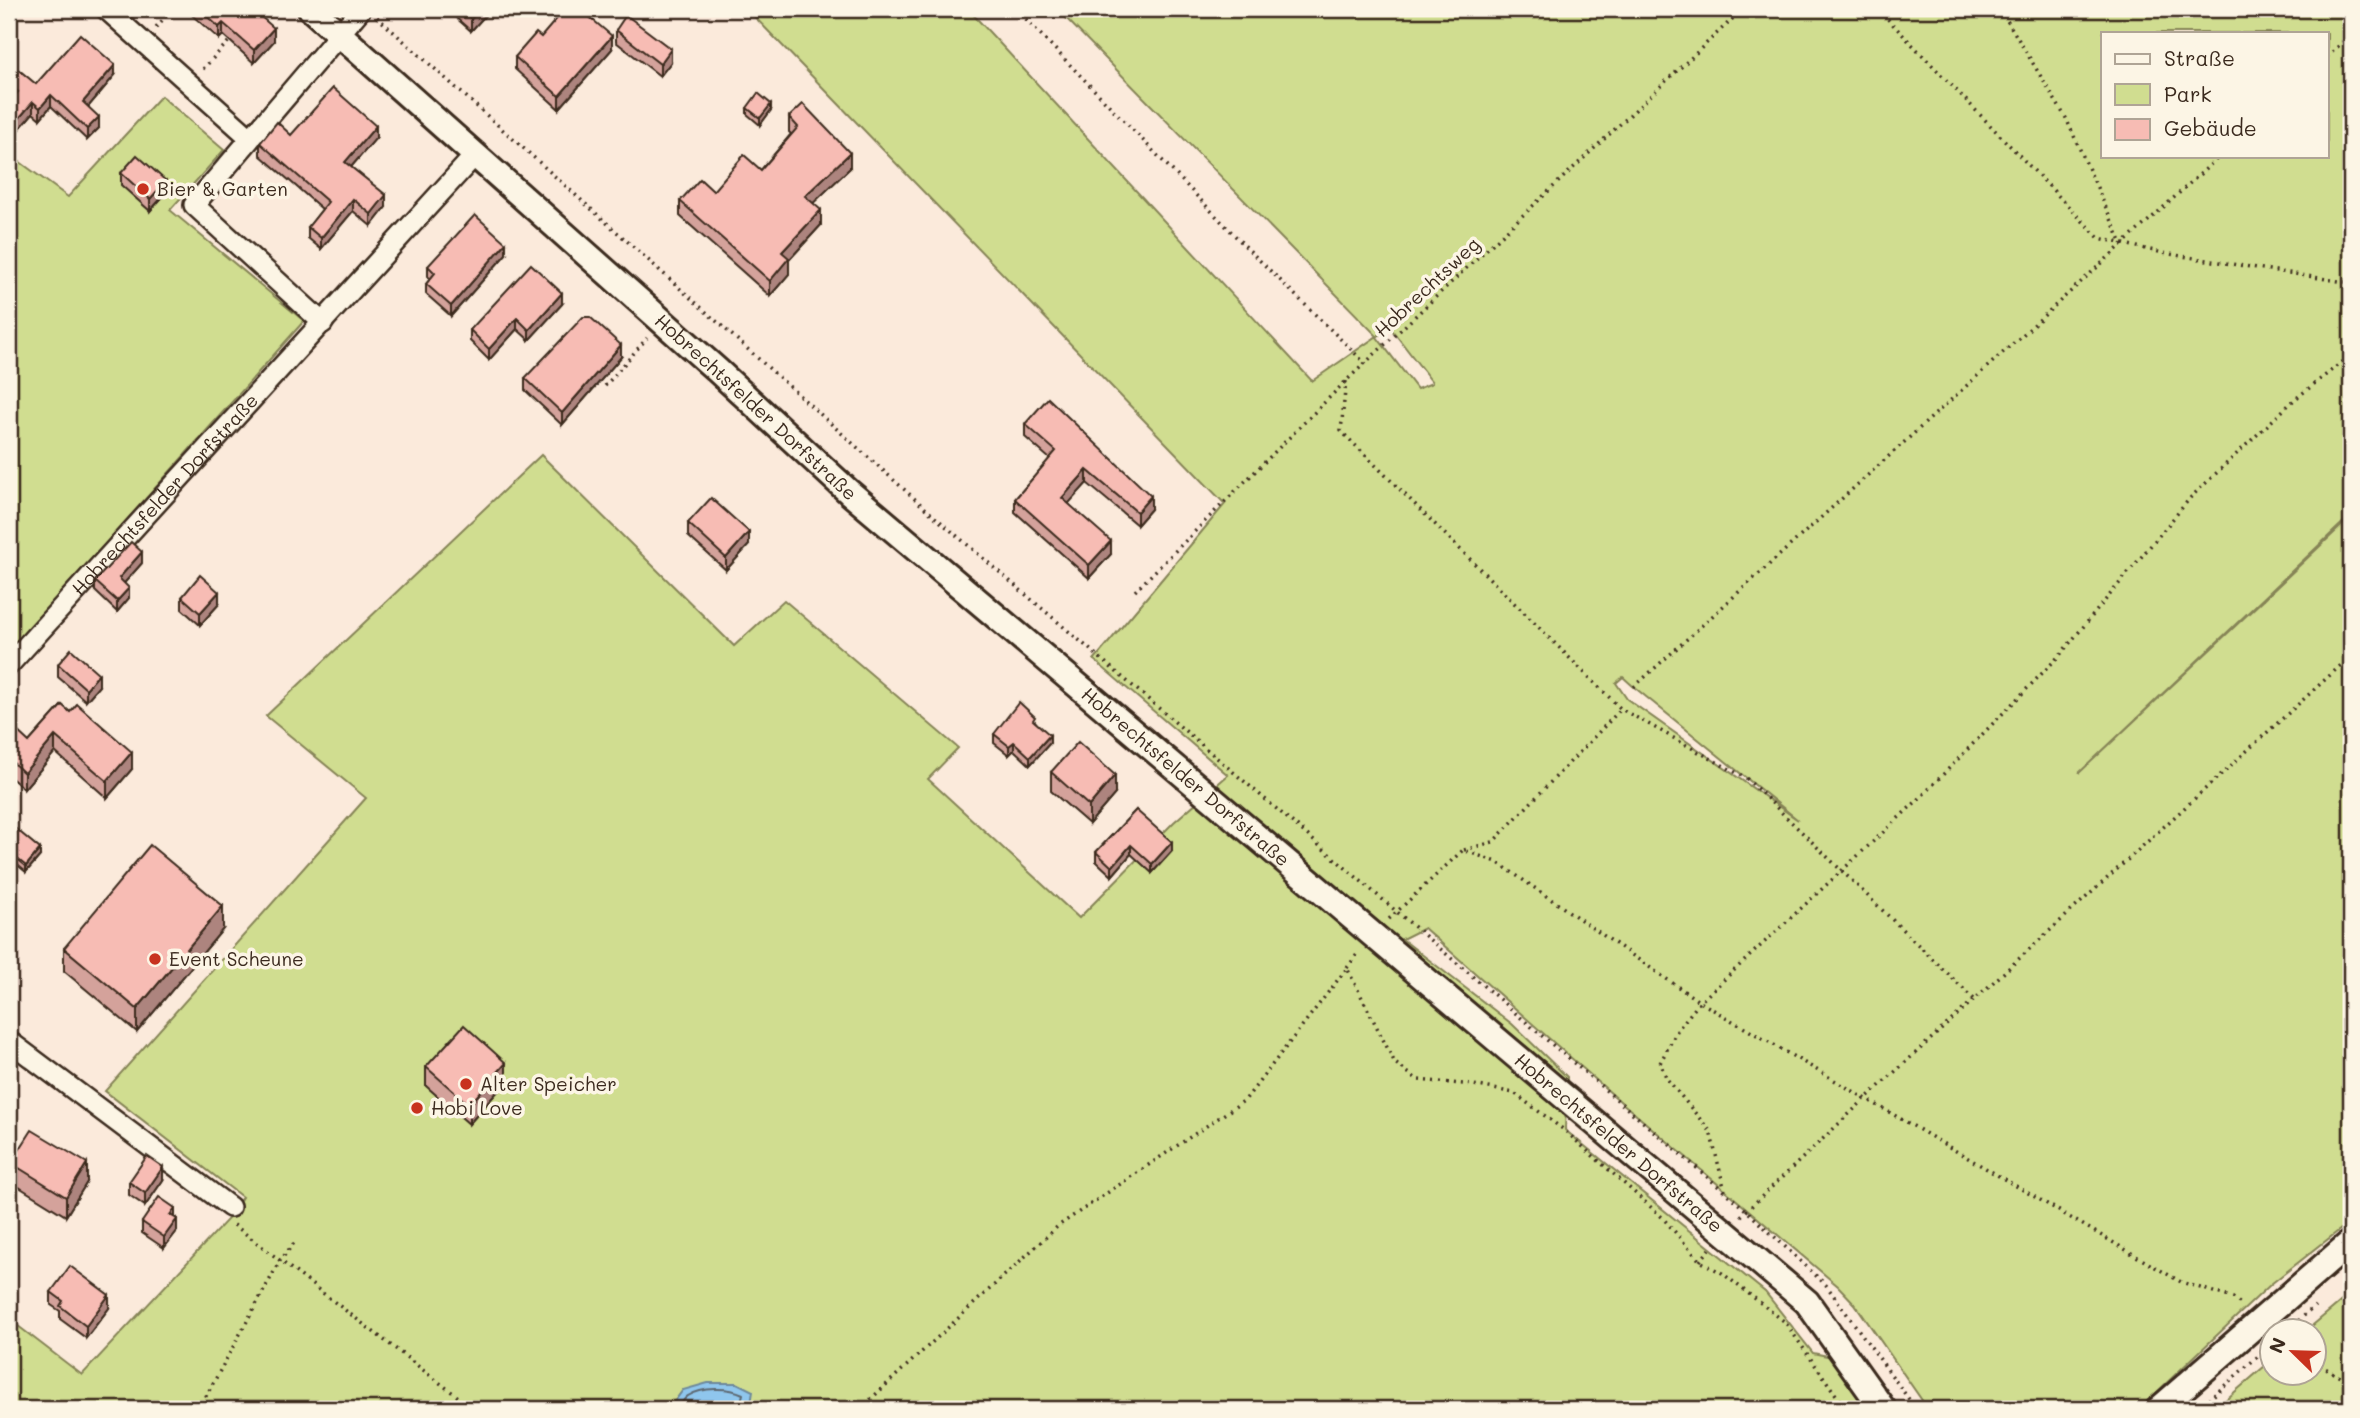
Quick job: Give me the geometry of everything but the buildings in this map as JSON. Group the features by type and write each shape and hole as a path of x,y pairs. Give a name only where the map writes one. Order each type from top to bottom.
{"street":[{"path":"106,9 250,137"},
{"name":"Hobrechtsfelder Dorfstraße","path":"311,9 662,320 849,492 1807,1302 1883,1409"},
{"path":"323,323 194,205 340,35 367,11"},
{"name":"Hobrechtsfelder Dorfstraße","path":"9,665 475,155"},
{"path":"9,1041 230,1214"},
{"path":"2265,1316 2351,1242"},
{"path":"2159,1409 2258,1322"}],"path":[{"path":"250,18 259,9"},
{"path":"1016,9 1247,248 1366,364"},
{"name":"Hobrechtsweg","path":"1135,591 1346,381 1743,9"},
{"path":"1878,9 2099,238 2123,246 2351,283"},
{"path":"2000,9 2066,118 2123,246"},
{"path":"367,11 935,517 1747,1211 1864,1100 2351,656"},
{"path":"2328,56 2351,34"},
{"path":"190,84 233,37"},
{"path":"1634,687 2218,158"},
{"path":"605,386 662,320"},
{"path":"1726,1194 1710,1131 1667,1079 1660,1063 1678,1029 1700,1002 1919,799 2059,656 2191,496 2294,400 2351,355"},
{"path":"1346,381 1341,431 1621,709 1746,778 1975,1000"},
{"path":"860,1409 1058,1226 1245,1100 1373,934 1463,850 1493,842 1621,709"},
{"path":"1463,850 1497,862 1700,1002 1864,1100 2181,1282 2234,1298 2258,1320"},
{"path":"1347,968 1395,1063 1418,1080 1474,1085 1514,1093 1564,1130 1662,1217 1700,1261 1722,1273 1786,1322 1846,1409"},
{"path":"230,1214 280,1261 474,1409"},
{"path":"199,1409 280,1261 294,1243"},
{"path":"2198,1409 2258,1357"},
{"path":"2328,1369 2351,1384"}],"green space":[{"path":"747,9 968,9 1312,381 1377,336 1057,9 2351,9 2351,515 2079,773 2351,517 2351,1221 2271,1284 2139,1409 1928,1409 1855,1304 1838,1286 1621,1102 1424,928 1402,939 1512,1024 1567,1077 1565,1130 1765,1292 1813,1353 1832,1357 1867,1409 740,1409 751,1404 683,1390 669,1409 9,1409 9,1319 82,1375 228,1219 242,1197 105,1091 366,798 266,716 541,455 734,646 784,600 958,748 928,779 1079,918 1174,822 1228,775 1094,660 1225,504","holes":["1389,326 1432,382 1432,383 1417,389 1377,337","1623,677 1634,687 1798,820 1627,699 1616,683"]},
{"path":"161,96 224,150 170,210 304,321 9,652 9,154 68,197"},
{"path":"2351,1293 2351,1409 2215,1409 2258,1372 2258,1386 2328,1386 2328,1316 2324,1316"}],"water":[{"path":"708,1383 737,1383 753,1391 751,1404 740,1409 669,1409 683,1390"}],"place":[{"name":"Bier & Garten","path":"143,189"},
{"name":"Event Scheune","path":"155,959"},
{"name":"Alter Speicher","path":"466,1084"},
{"name":"Hobi Love","path":"417,1108"}]}
